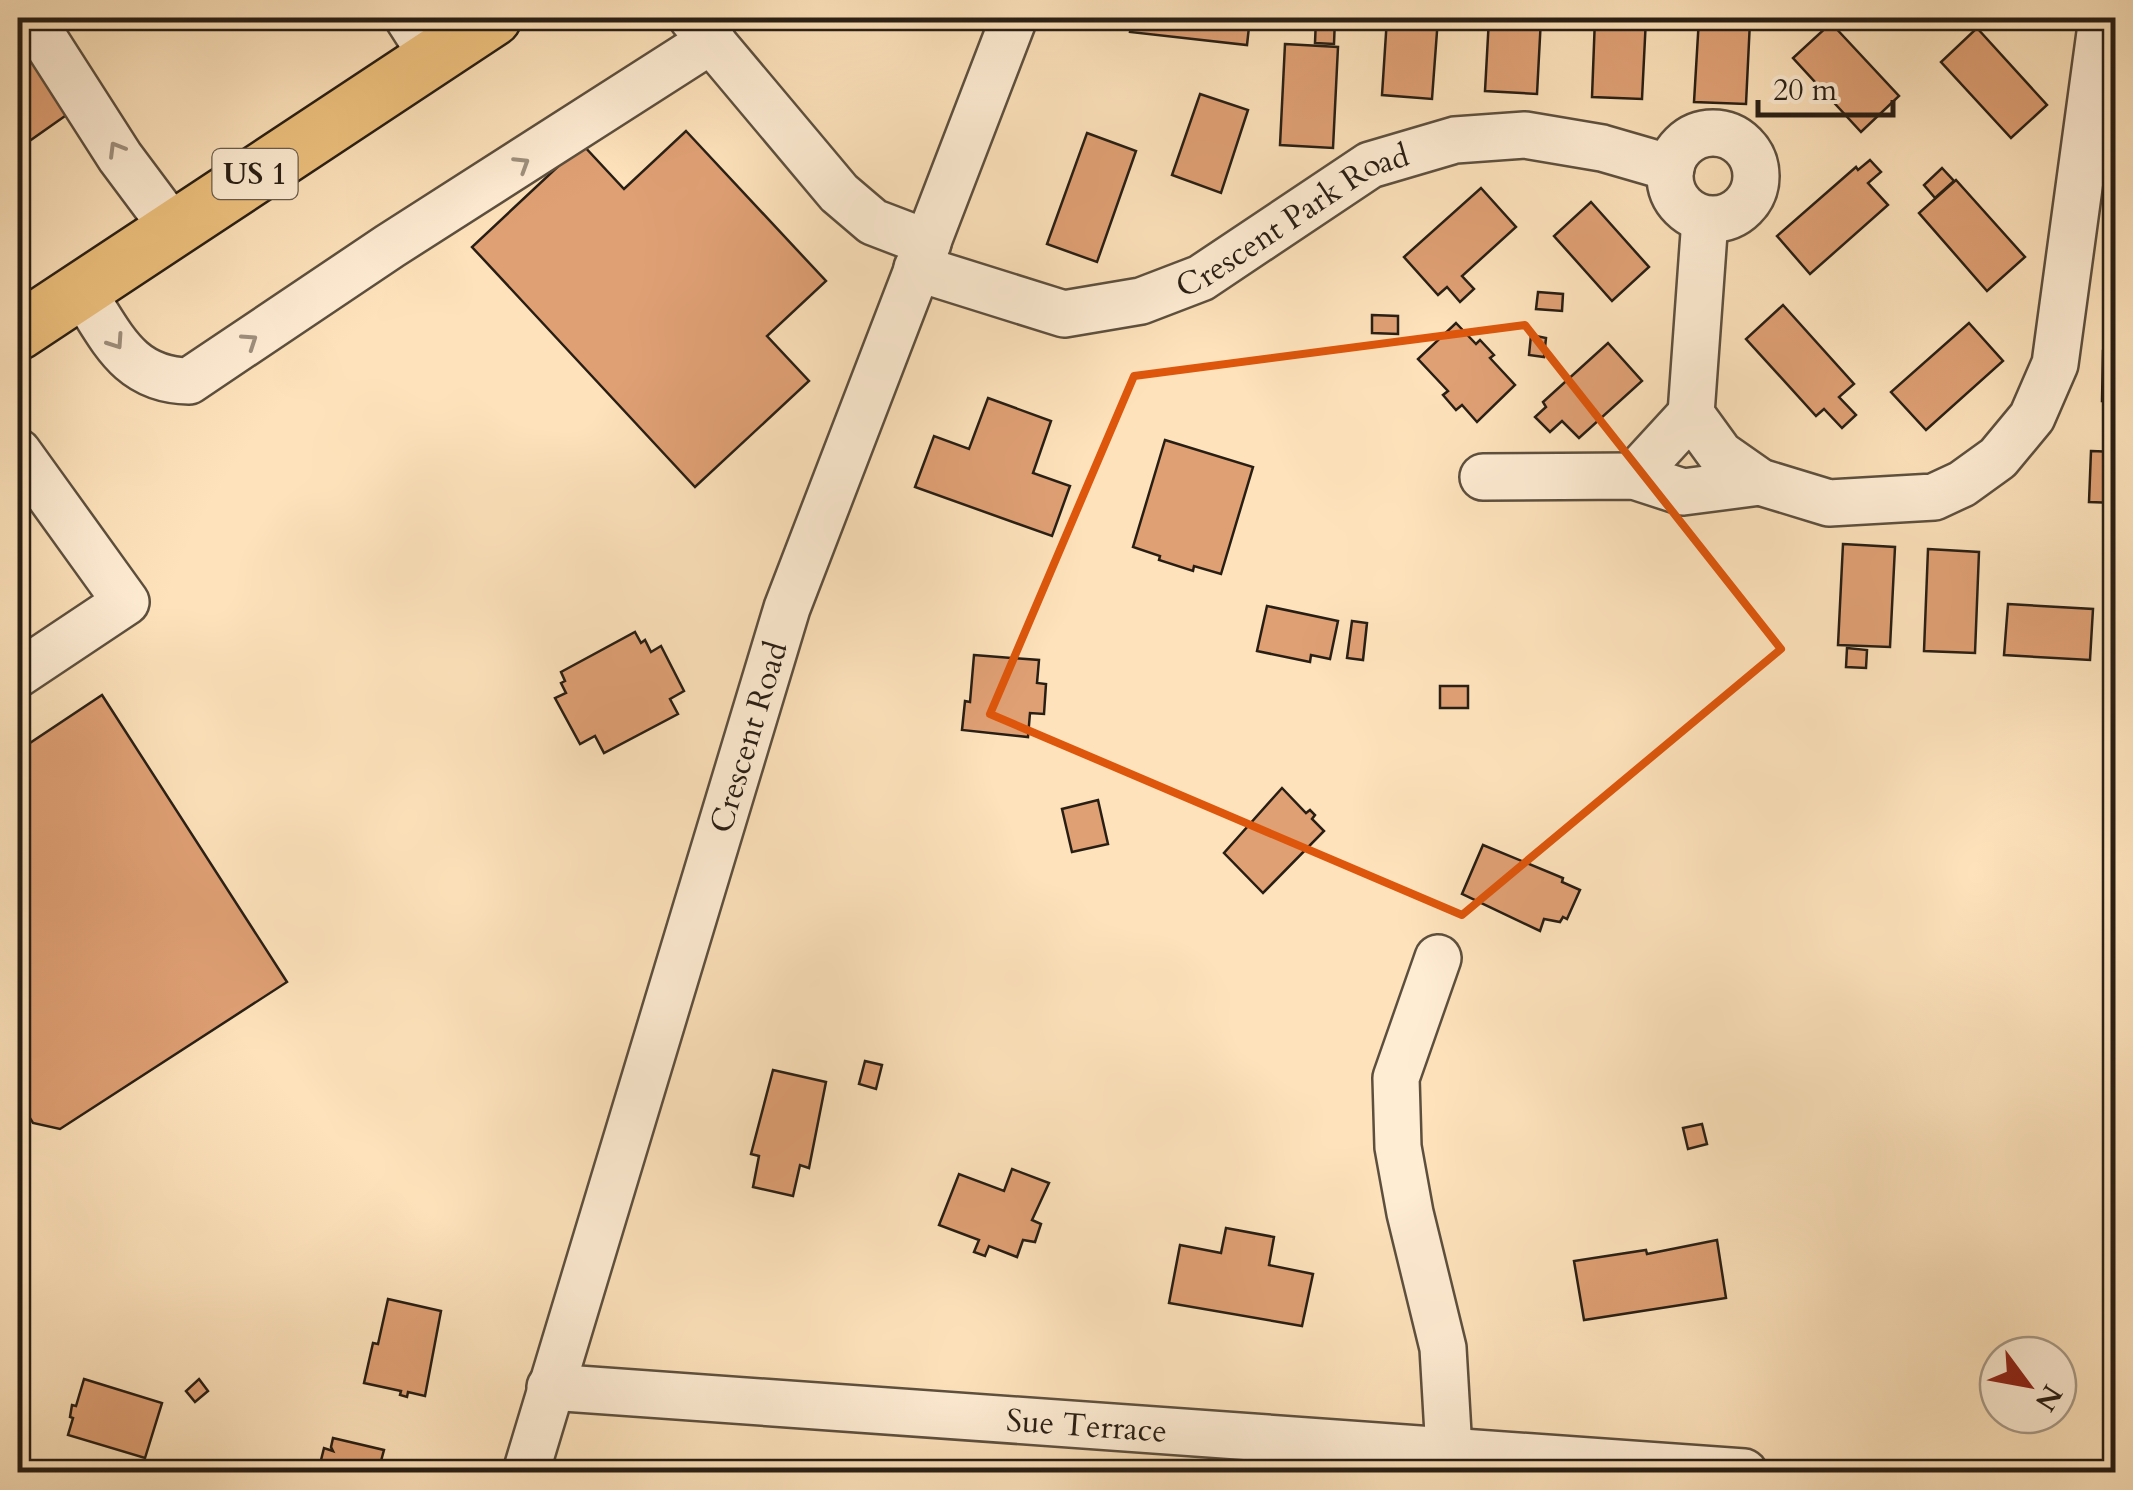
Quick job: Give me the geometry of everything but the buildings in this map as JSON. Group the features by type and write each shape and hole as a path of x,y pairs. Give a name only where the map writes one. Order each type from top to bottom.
{"main road":[{"name":"US 1","path":"18,332 173,228 421,37 494,18"}],"street":[{"path":"31,18 120,157 173,228"},
{"name":"Crescent Road","path":"526,1472 786,608 1014,18"},
{"path":"1691,414 1720,454 1760,482 1829,503 1934,498 1998,458 2032,416 2055,364 2102,18"},
{"path":"81,290 129,362 164,381 189,382 702,29"},
{"name":"Crescent Park Road","path":"702,29 839,193 873,222 922,255 1064,314 1142,301 1200,278 1370,165 1455,140 1526,135 1602,148 1671,168"},
{"path":"1715,132 1743,144 1752,156 1757,170 1755,187 1736,214 1705,219 1692,214 1674,194 1671,168 1686,142 1715,132"},
{"path":"1634,476 1691,414 1705,219"},
{"path":"18,452 126,602 18,674"},
{"path":"1483,477 1634,476 1684,492 1760,482"},
{"path":"1438,958 1396,1078 1398,1147 1443,1348 1449,1451"},
{"name":"Sue Terrace","path":"550,1388 1744,1472"}],"highlighted area":[{"path":"1525,325 1781,649 1462,915 990,714 1134,376"}]}
